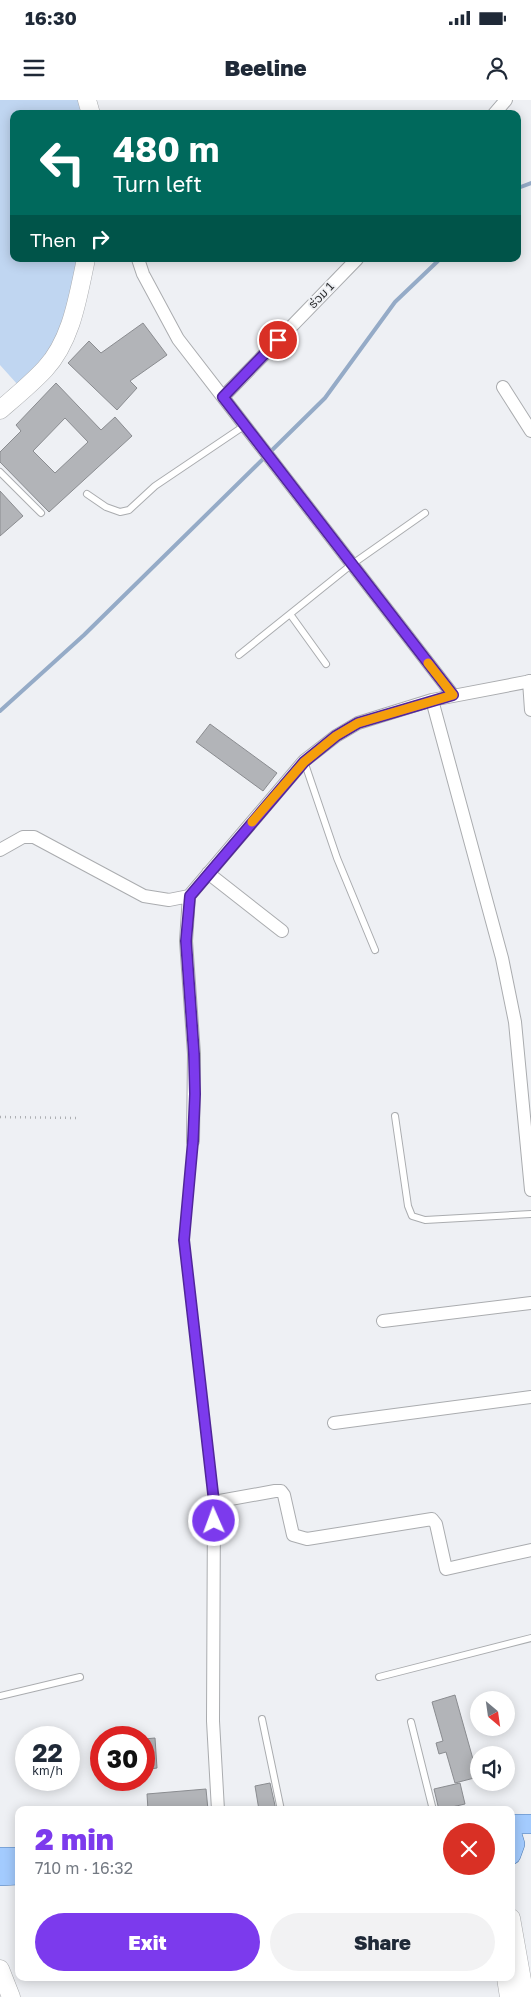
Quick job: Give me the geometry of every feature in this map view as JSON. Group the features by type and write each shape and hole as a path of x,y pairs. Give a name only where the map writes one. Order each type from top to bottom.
{"main road":[{"path":"515,1824 531,1824"},
{"path":"0,1857 15,1857"},
{"path":"0,1876 15,1875"}],"street":[{"path":"497,110 506,100"},
{"path":"0,410 46,368 64,340 76,306 85,262"},
{"path":"139,262 143,274 178,339 453,695"},
{"name":"ຮ່ວມ 1","path":"223,397 354,262"},
{"path":"504,387 531,431"},
{"path":"193,1141 194,1054 186,941 190,896 208,872 304,762 336,736 358,723 432,700 530,681 531,710"},
{"path":"432,700 506,976 515,1022 531,1190"},
{"path":"0,850 23,837 34,836 144,896 169,900 190,896"},
{"path":"208,872 282,931"},
{"path":"383,1321 531,1303"},
{"path":"334,1423 531,1397"},
{"path":"218,1806 213,1721 214,1502 281,1491 284,1495 293,1535 307,1539 432,1519 436,1524 446,1569 531,1550"},
{"path":"515,1944 525,1997"},
{"path":"0,1969 11,1997"},
{"path":"506,1981 509,1997"}],"lane":[{"path":"87,494 106,507 120,512 130,510 156,486 244,426"},
{"path":"0,472 41,513"},
{"path":"239,655 351,565 425,512"},
{"path":"290,614 326,664"},
{"path":"304,762 338,858 375,950"},
{"path":"395,1116 408,1206 412,1216 425,1220 531,1214"},
{"path":"193,1141 184,1240 214,1502"},
{"path":"380,1677 531,1638"},
{"path":"0,1696 80,1678"},
{"path":"262,1719 280,1806"},
{"path":"411,1722 432,1806"}],"path":[{"path":"0,1117 79,1118"}],"shaded area":[{"path":"0,100 79,100 81,110 10,110 10,262 80,262 71,307 43,362 18,385 0,365"}],"building":[{"path":"143,323 167,355 130,381 137,388 117,410 68,363 89,341 101,353"},
{"path":"56,383 101,430 115,417 132,436 49,512 0,462 0,452 21,431 16,425","holes":["65,418 88,442 55,473 33,451"]},
{"path":"0,491 23,516 0,536"},
{"path":"210,724 277,773 263,791 196,742"},
{"path":"455,1695 470,1748 470,1779 455,1783 446,1752 439,1754 436,1743 443,1741 432,1702"},
{"path":"155,1738 157,1768 155,1768"},
{"path":"270,1783 275,1806 258,1806 255,1786"},
{"path":"460,1783 465,1804 438,1806 434,1789"},
{"path":"206,1789 208,1806 148,1806 147,1794"}],"waterway":[{"path":"521,187 531,183"},
{"path":"0,711 84,635 325,398 395,302 437,262"}],"slow traffic":[{"path":"252,822 304,762 336,736 358,723 453,695 428,663"}],"route":[{"path":"214,1521 214,1502 184,1240 193,1141 195,1094 186,941 190,896 208,872 304,762 336,736 358,723 453,695 223,397 278,340"}]}
